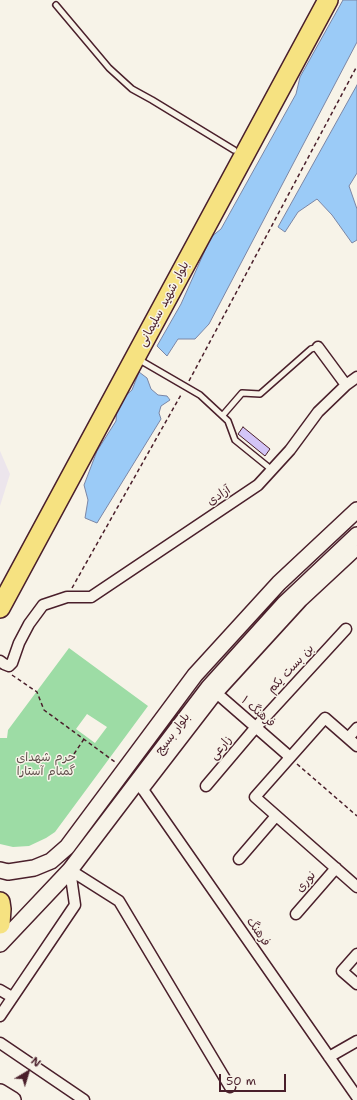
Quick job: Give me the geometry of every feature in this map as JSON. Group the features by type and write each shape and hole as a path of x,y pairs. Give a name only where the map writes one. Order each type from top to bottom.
{"highway":[{"name":"بلوار شهید سلیمانی","path":"0,587 314,0"},
{"name":"بلوار شهید سلیمانی","path":"0,608 328,0"},
{"path":"0,902 0,924"}],"main road":[{"name":"بلوار بسیج","path":"0,870 8,872 34,868 51,861 67,848 194,675 279,583 357,510"},
{"name":"بلوار بسیج","path":"0,944 70,870 140,785 213,691 284,604 357,535"},
{"path":"194,675 213,691"},
{"path":"0,1092 13,1100"}],"street":[{"path":"318,347 346,385"},
{"name":"آزادی","path":"5,663 14,659 19,643 29,624 43,605 67,597 91,597 258,485 290,450 318,412 346,385 357,377"},
{"path":"213,691 302,601 357,550"},
{"name":"بن بست یکم","path":"256,727 346,629"},
{"name":"فرهنگ ۱","path":"213,691 290,757"},
{"path":"357,746 325,718 255,797 357,887"},
{"name":"زارعی","path":"206,786 256,727"},
{"path":"348,738 357,728"},
{"name":"فرهنگ","path":"140,785 357,1097"},
{"path":"239,859 276,816"},
{"name":"نوری","path":"296,914 336,868"},
{"path":"0,1016 75,905 70,870"},
{"path":"70,870 118,902 230,1087"},
{"path":"357,954 342,971 357,984"},
{"path":"0,990 12,997"},
{"path":"329,1057 357,1041"},
{"path":"0,1043 84,1100"}],"lane":[{"path":"56,5 109,68 132,89 234,150"},
{"path":"223,415 242,393 260,394 311,349 318,347"},
{"path":"135,357 200,395 228,421 235,440 272,470"}],"path":[{"path":"67,597 186,387 357,66"},
{"path":"5,663 12,675 37,692 44,710 125,769"},
{"path":"74,754 84,740"},
{"path":"290,757 357,816"}],"shaded area":[{"path":"0,451 10,474 0,506"}],"green space":[{"name":"حرم شهدای گمنام آستارا","path":"69,648 148,706 55,832 29,846 13,847 0,844 0,738 7,738 8,730","holes":["87,714 107,727 95,743 76,729"]}],"water":[{"path":"343,0 357,0 357,42 209,324 195,339 178,339 167,356 157,346 181,304 211,237 221,229 296,94 300,77"},
{"path":"357,85 357,173 349,186 357,209 357,240 352,243 332,215 317,199 298,212 285,232 278,227"},
{"path":"139,372 147,378 151,389 158,395 167,396 170,400 161,406 159,413 161,419 97,523 85,518 88,500 84,485 97,451 116,421 117,403 132,390"}],"building":[{"path":"243,427 270,449 265,456 238,434"}]}
